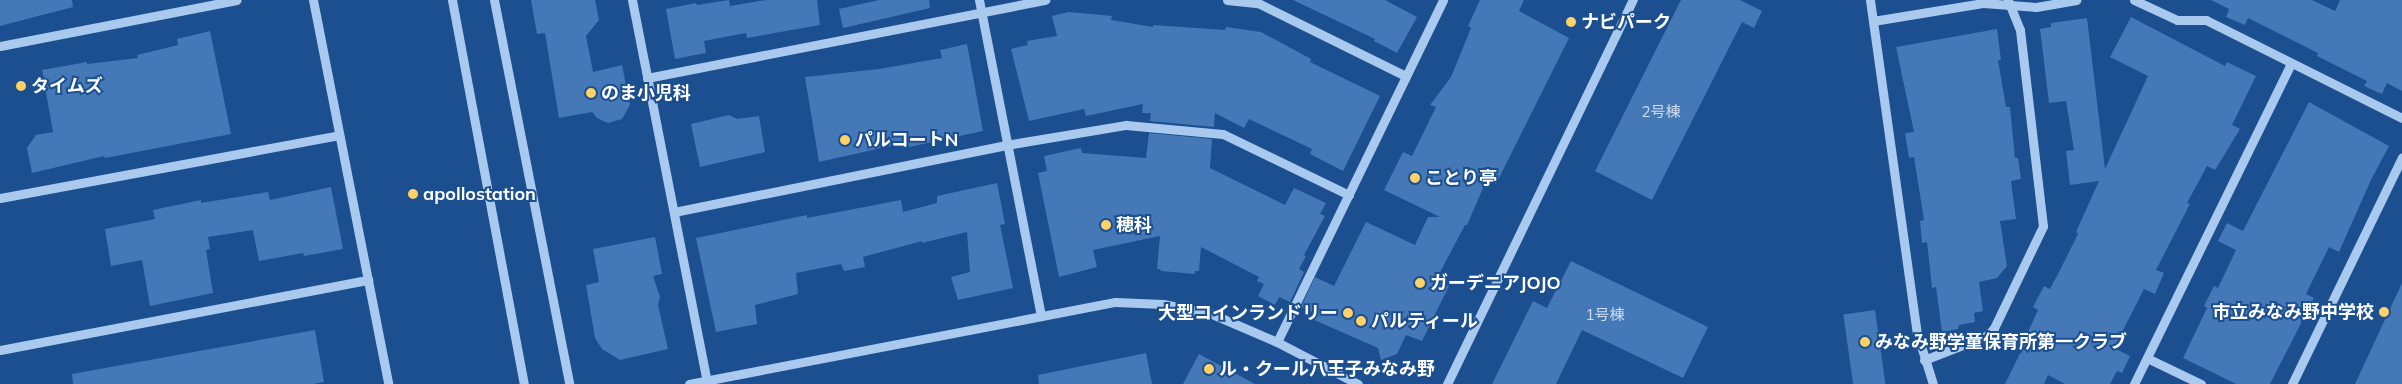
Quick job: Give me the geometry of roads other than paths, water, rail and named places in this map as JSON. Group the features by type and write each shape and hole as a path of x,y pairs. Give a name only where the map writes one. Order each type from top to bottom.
{"street":[{"path":"0,46 236,0"},
{"path":"313,0 388,384"},
{"path":"452,0 524,384"},
{"path":"494,0 569,384"},
{"path":"632,0 707,380"},
{"path":"979,0 1041,316"},
{"path":"647,78 1045,0"},
{"path":"1227,0 1258,3 1406,76"},
{"path":"1277,342 1443,0"},
{"path":"1447,384 1633,0"},
{"path":"1870,0 1916,334 1933,384"},
{"path":"1872,21 1983,3 2009,2 2036,7 2076,0"},
{"path":"2134,0 2177,20 2206,20 2402,118"},
{"path":"1924,360 1988,335 1994,328 2043,226 2020,30 2009,2"},
{"path":"2134,384 2291,64"},
{"path":"674,212 1006,145 1126,125 1223,134 1349,195"},
{"path":"0,198 339,135"},
{"path":"2292,384 2402,157"},
{"path":"0,350 368,280"},
{"path":"689,384 1115,302 1163,304 1212,314 1277,342 1358,384"},
{"path":"2147,358 2201,384"}],"place":[{"name":"ナビパーク","path":"1571,22"},
{"name":"タイムズ","path":"21,86"},
{"name":"のま小児科","path":"591,93"},
{"name":"パルコートN","path":"845,140"},
{"name":"ことり亭","path":"1415,178"},
{"name":"apollostation","path":"413,194"},
{"name":"穂科","path":"1106,225"},
{"name":"ガーデニアJOJO","path":"1420,283"},
{"name":"市立みなみ野中学校","path":"2384,312"},
{"name":"大型コインランドリー","path":"1348,313"},
{"name":"パルティール","path":"1361,321"},
{"name":"みなみ野学童保育所第一クラブ","path":"1865,342"},
{"name":"ル・クール八王子みなみ野","path":"1209,369"}]}
